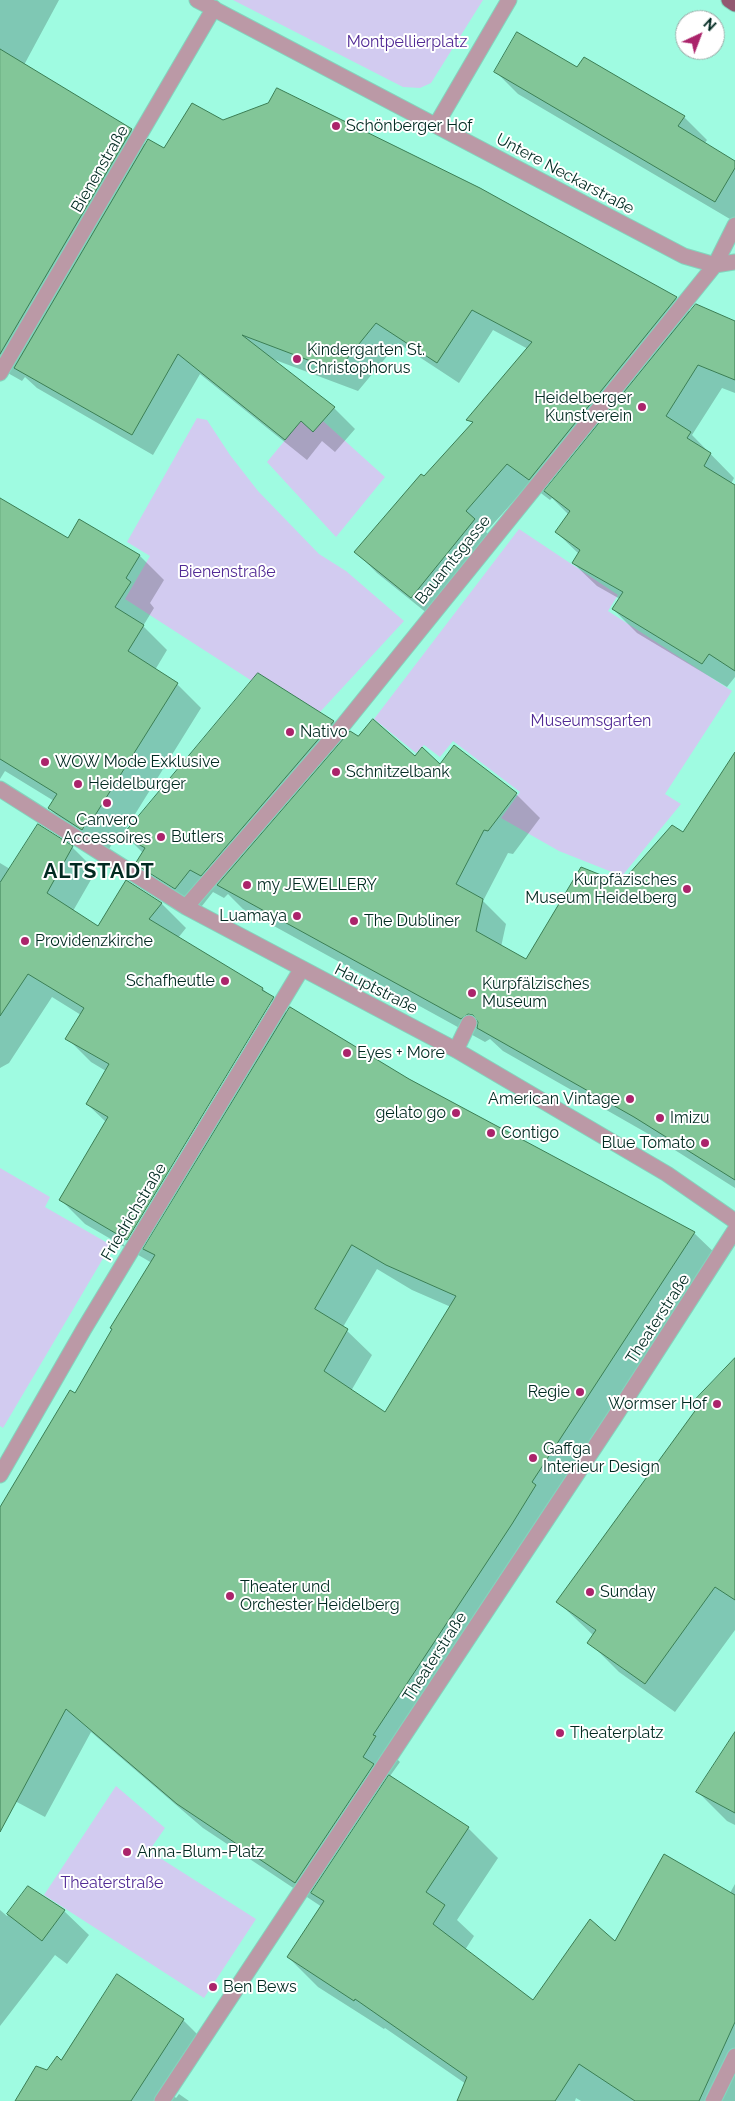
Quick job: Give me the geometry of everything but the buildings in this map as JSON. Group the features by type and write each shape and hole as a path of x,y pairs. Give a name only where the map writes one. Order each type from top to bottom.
{"main road":[{"path":"728,0 735,4"}],"street":[{"name":"Untere Neckarstraße","path":"198,0 676,252 714,265 735,262"},
{"path":"436,125 509,0"},
{"name":"Bienenstraße","path":"0,373 214,8"},
{"name":"Bauamtsgasse","path":"186,907 340,729 714,265 735,225"},
{"name":"Hauptstraße","path":"0,789 186,907 301,970 456,1050 666,1174 735,1221"},
{"name":"Friedrichstraße","path":"0,1475 4,1459 301,970"},
{"path":"456,1050 469,1023"},
{"name":"Theaterstraße","path":"162,2101 614,1418 735,1230"},
{"path":"713,2101 735,2056"}],"green space":[{"name":"Montpellierplatz","path":"233,0 483,0 431,83 420,88 403,87"},
{"name":"Bienenstraße","path":"197,418 207,420 230,455 258,491 319,554 346,571 404,621 320,712 258,673 252,681 125,599 150,556 127,542"},
{"path":"301,421 313,432 323,421 385,477 336,537 267,462"},
{"name":"Museumsgarten","path":"519,529 618,595 608,611 732,691 665,794 681,804 622,876 559,851 501,818 520,792 453,741 440,757 424,745 416,753 374,719"},
{"path":"0,1168 50,1197 45,1207 111,1245 3,1428 0,1426"},
{"name":"Theaterstraße","path":"116,1786 165,1828 149,1851 256,1919 204,1998 44,1895"}],"place":[{"name":"Schönberger Hof","path":"336,126"},
{"name":"Kindergarten St. Christophorus","path":"297,359"},
{"name":"Heidelberger Kunstverein","path":"642,407"},
{"name":"Nativo","path":"290,732"},
{"name":"WOW Mode Exklusive","path":"45,762"},
{"name":"Schnitzelbank","path":"336,772"},
{"name":"Heidelburger","path":"78,784"},
{"name":"Canvero Accessoires","path":"107,803"},
{"name":"Butlers","path":"161,837"},
{"name":"my JEWELLERY","path":"247,885"},
{"name":"Kurpfäzisches Museum Heidelberg","path":"687,889"},
{"name":"Luamaya","path":"297,916"},
{"name":"The Dubliner","path":"354,921"},
{"name":"Providenzkirche","path":"25,941"},
{"name":"Schafheutle","path":"225,981"},
{"name":"Kurpfälzisches Museum","path":"472,993"},
{"name":"Eyes + More","path":"347,1053"},
{"name":"American Vintage","path":"630,1099"},
{"name":"gelato go","path":"456,1113"},
{"name":"Imizu","path":"660,1118"},
{"name":"Contigo","path":"491,1133"},
{"name":"Blue Tomato","path":"705,1143"},
{"name":"Regie","path":"580,1392"},
{"name":"Wormser Hof","path":"717,1404"},
{"name":"Gaffga Interieur Design","path":"533,1458"},
{"name":"Sunday","path":"590,1592"},
{"name":"Theater und Orchester Heidelberg","path":"230,1596"},
{"name":"Theaterplatz","path":"560,1733"},
{"name":"Anna-Blum-Platz","path":"127,1852"},
{"name":"Ben Bews","path":"213,1987"}],"district":[{"name":"ALTSTADT","path":"99,872"}]}
